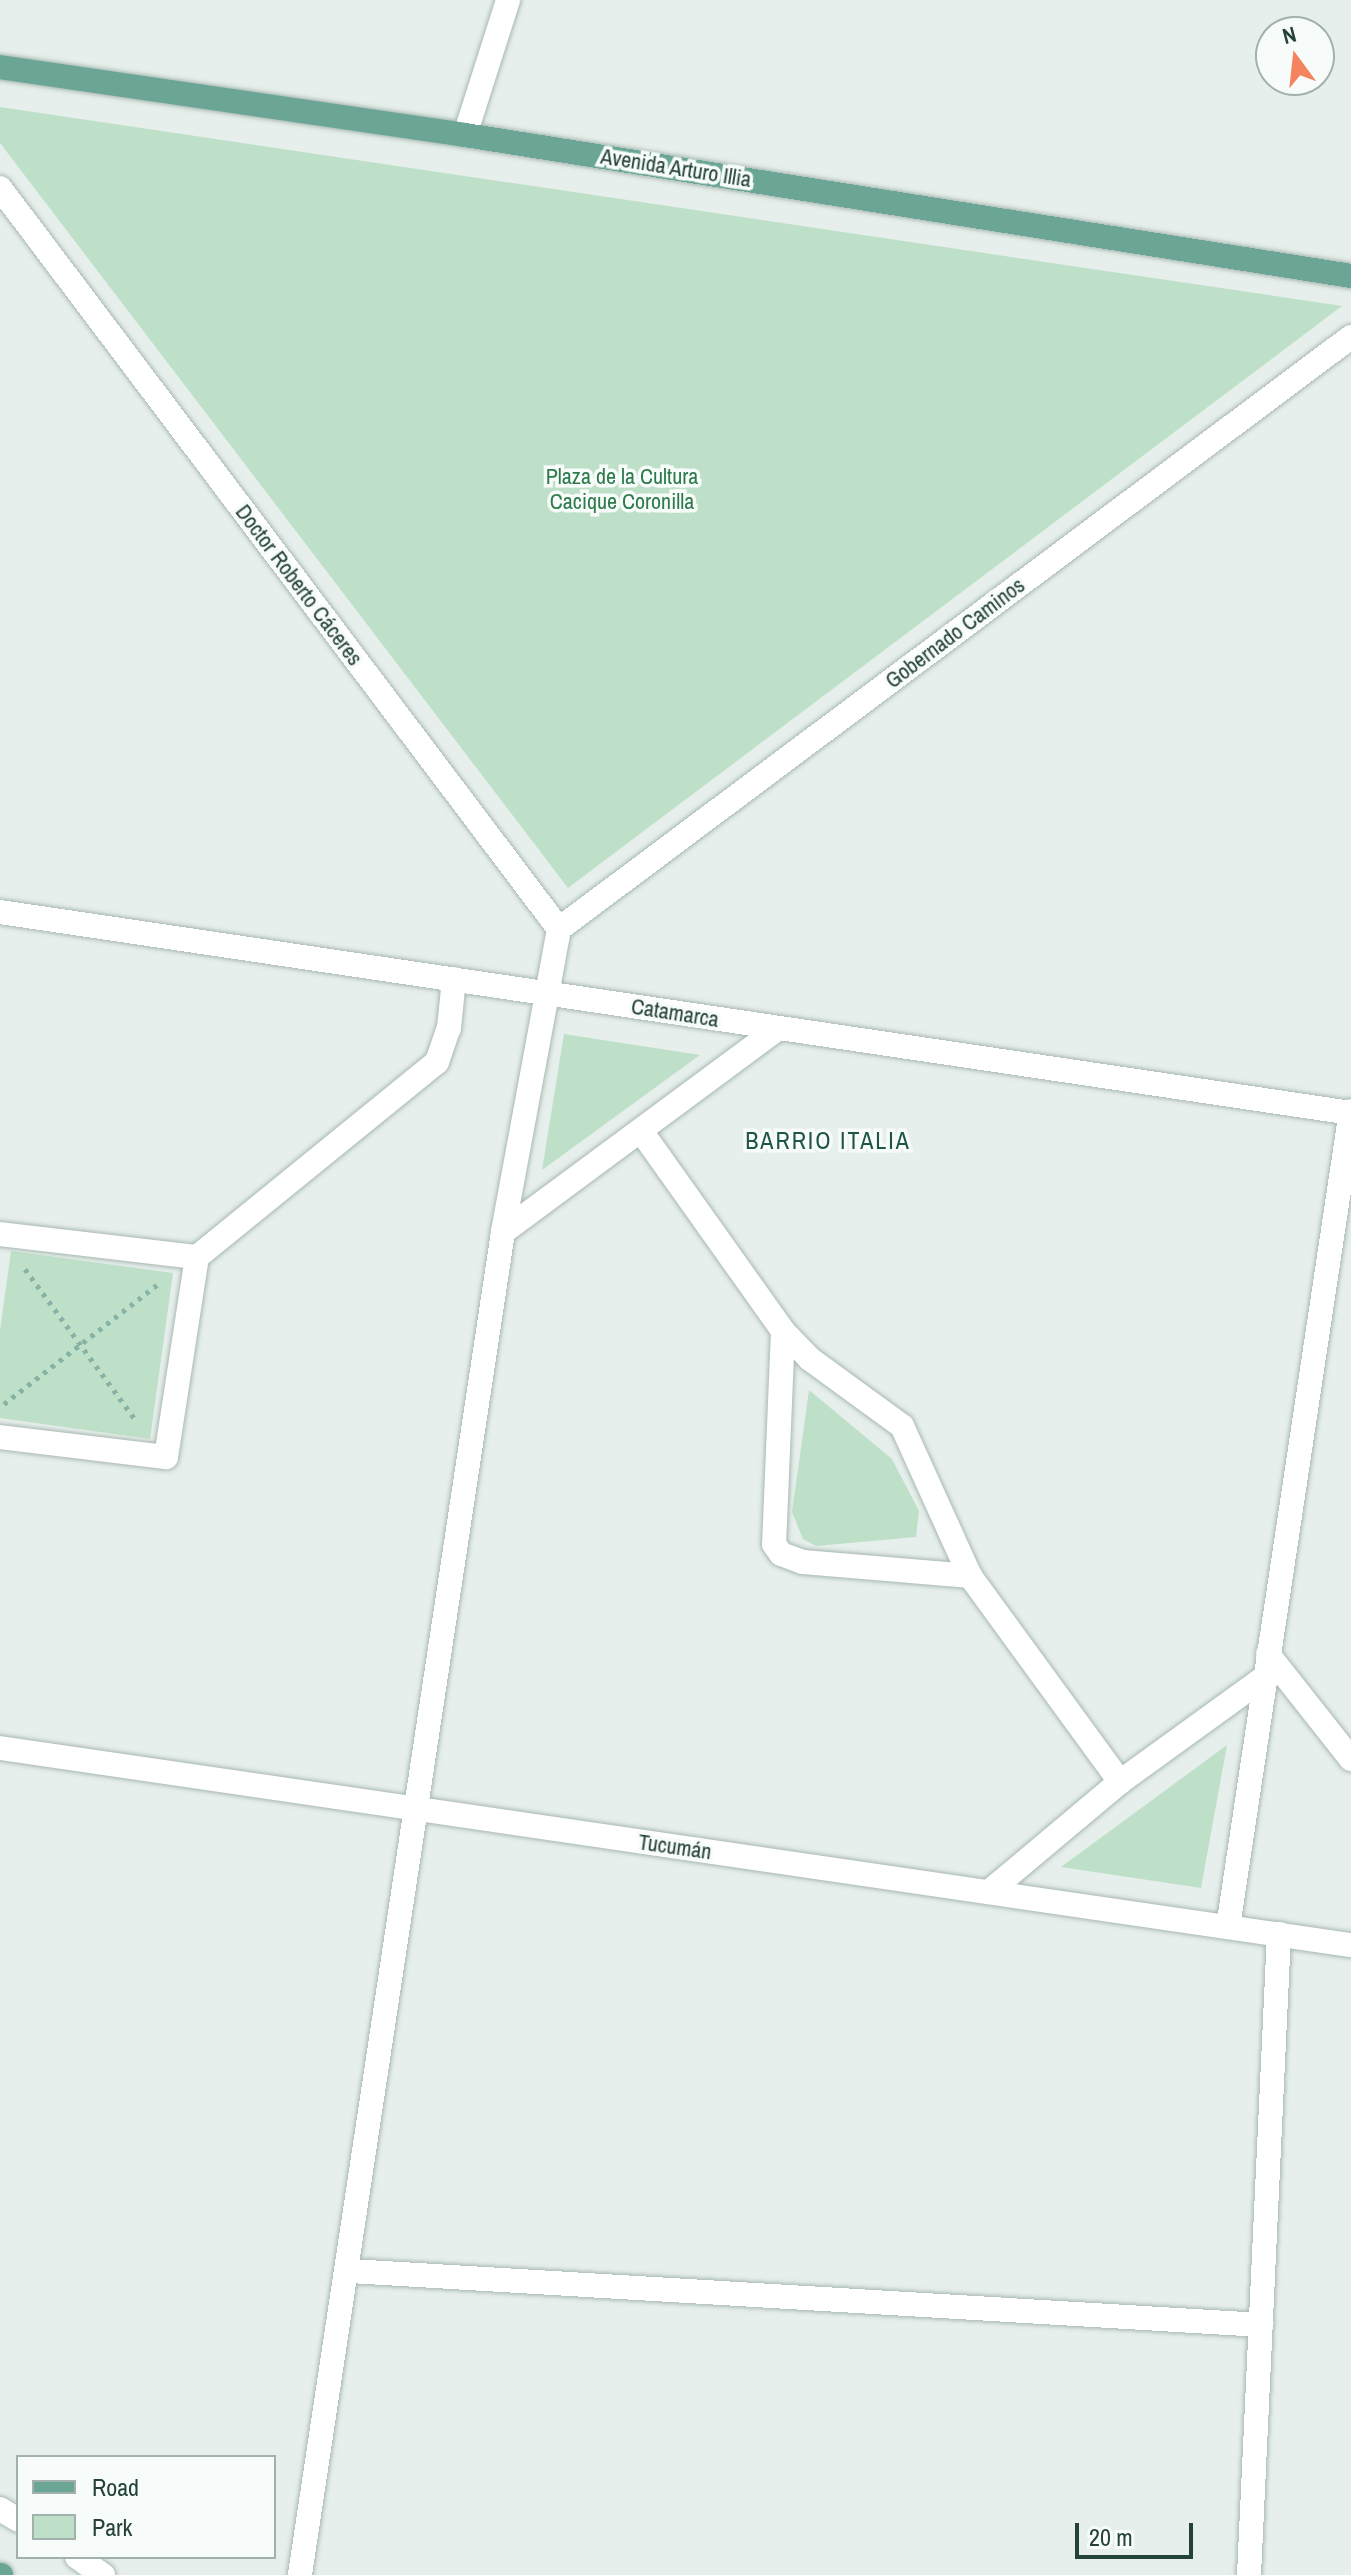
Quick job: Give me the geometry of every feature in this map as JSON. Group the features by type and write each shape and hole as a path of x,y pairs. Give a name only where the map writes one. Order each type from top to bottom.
{"main road":[{"name":"Avenida Arturo Illia","path":"0,67 465,135 1351,276"}],"street":[{"path":"465,135 508,0"},
{"name":"Doctor Roberto Cáceres","path":"0,188 559,929"},
{"name":"Gobernado Caminos","path":"559,929 1351,337"},
{"name":"Catamarca","path":"0,912 1351,1112"},
{"path":"300,2575 350,2271 414,1810 503,1232 559,929"},
{"path":"0,1437 166,1457 197,1257 437,1062 449,1028 454,979"},
{"path":"503,1232 779,1028"},
{"path":"1228,1927 1351,1112"},
{"path":"641,1131 783,1331 810,1359 902,1426 970,1576 1120,1782"},
{"path":"0,1234 197,1257"},
{"path":"783,1331 774,1544 781,1554 803,1562 970,1576"},
{"path":"1267,1666 1351,1759"},
{"path":"990,1891 1120,1782 1267,1666"},
{"name":"Tucumán","path":"0,1748 1351,1945"},
{"path":"1249,2575 1279,1934"},
{"path":"350,2271 1261,2325"},
{"path":"80,2559 103,2575"}],"path":[{"path":"20,1262 141,1427"},
{"path":"0,1408 161,1282"}],"green space":[{"name":"Plaza de la Cultura Cacique Coronilla","path":"0,107 1342,306 568,888 0,143"},
{"path":"564,1034 700,1055 542,1170"},
{"path":"11,1251 173,1273 150,1439 0,1418 0,1331"},
{"path":"809,1390 892,1459 919,1511 916,1537 816,1546 803,1539 792,1512"},
{"path":"1227,1745 1201,1888 1061,1867"}],"district":[{"name":"BARRIO ITALIA","path":"828,1141"}]}
